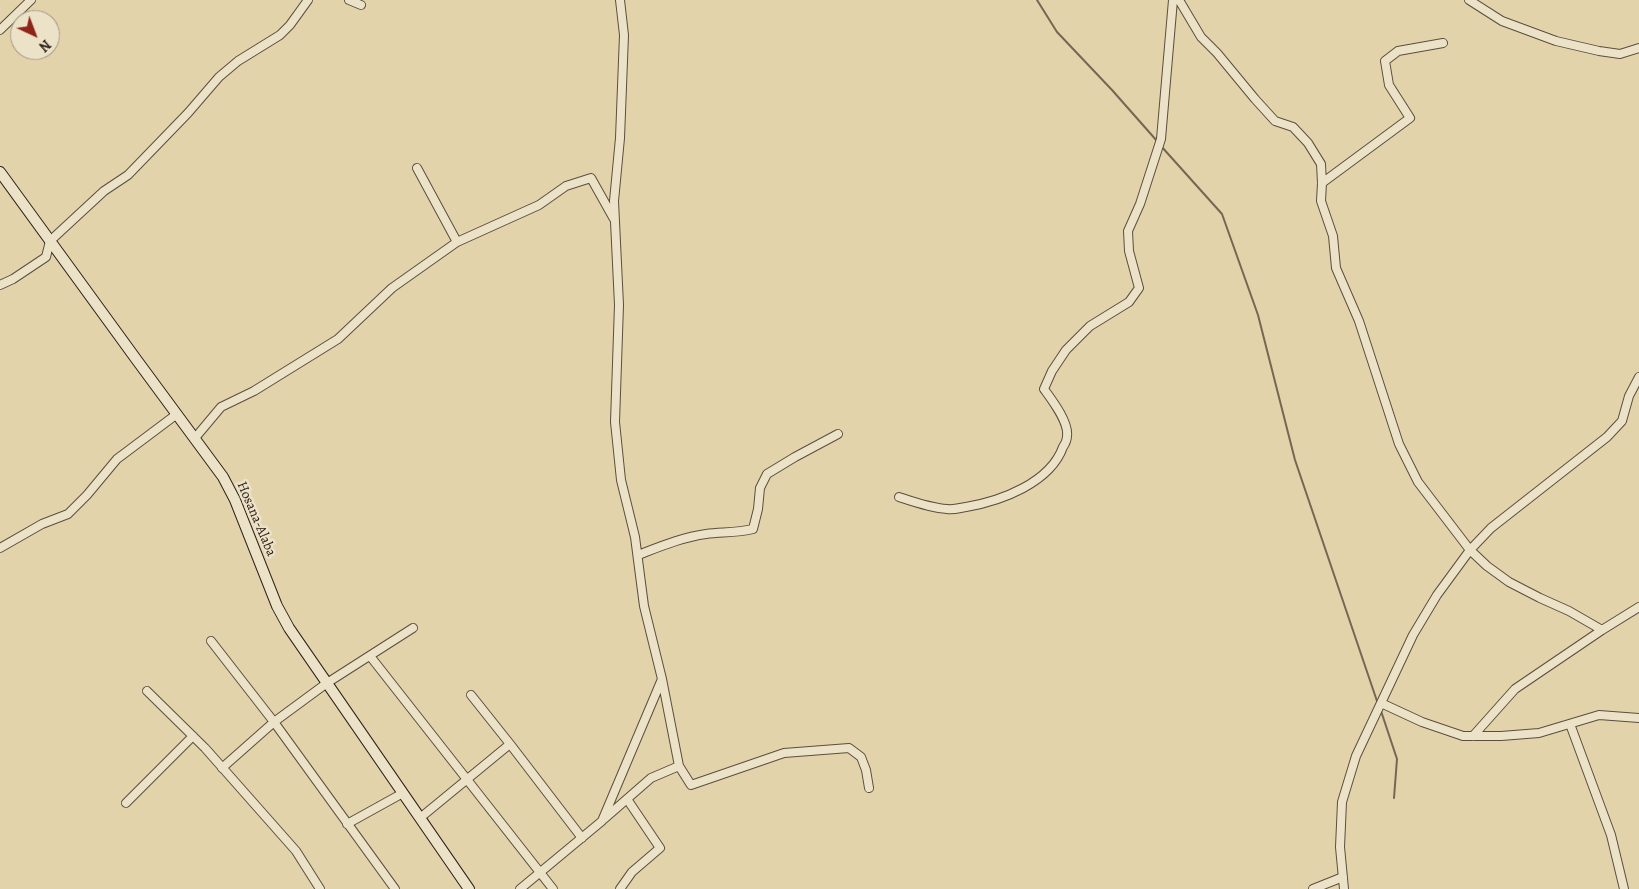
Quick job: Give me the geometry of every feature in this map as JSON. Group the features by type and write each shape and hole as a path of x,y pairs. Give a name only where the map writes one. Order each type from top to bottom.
{"main road":[{"name":"Hosana-Alaba","path":"0,172 223,476 235,500 277,606 289,628 469,889"}],"street":[{"path":"0,30 31,0"},
{"path":"0,285 46,256 50,241 104,191 128,175 188,113 219,76 238,61 280,35 290,26 308,0"},
{"path":"349,0 361,5"},
{"path":"620,0 624,35 620,138 614,201 619,305 615,422 621,480 635,537 644,606 662,680 679,766 690,785 784,754 849,748 861,756 866,770 868,788"},
{"path":"899,497 948,510 978,505 1008,495 1032,482 1046,472 1061,454 1068,436 1064,422 1044,389 1052,371 1066,350 1090,326 1129,302 1139,288 1129,251 1128,231 1140,204 1161,139 1173,0"},
{"path":"1179,0 1201,37 1275,121 1293,128 1308,143 1321,164 1322,201 1333,236 1336,268 1359,321 1399,444 1418,482 1470,550 1487,566 1509,582 1569,611 1602,630"},
{"path":"1469,0 1502,21 1556,41 1620,54 1639,48"},
{"path":"1322,183 1410,118 1389,85 1385,61 1398,50 1443,43"},
{"path":"417,168 457,242"},
{"path":"195,438 221,408 254,391 338,339 392,288 457,242 539,205 566,186 591,178 615,221"},
{"path":"1344,889 1340,847 1342,802 1356,756 1413,635 1437,595 1470,550 1491,528 1607,437 1622,421 1629,396 1639,377"},
{"path":"0,548 42,524 68,514 117,459 177,414"},
{"path":"638,555 704,534 753,529 758,509 760,488 767,474 794,457 819,446 838,434"},
{"path":"1473,736 1515,689 1639,607"},
{"path":"222,768 274,722 412,628"},
{"path":"211,641 274,722 395,889"},
{"path":"370,656 553,889"},
{"path":"602,821 662,680"},
{"path":"147,691 193,736 296,851 320,889"},
{"path":"471,695 582,838"},
{"path":"1381,703 1422,722 1463,736 1540,733 1599,715 1639,718"},
{"path":"1570,724 1611,836 1624,889"},
{"path":"126,802 193,736"},
{"path":"420,818 510,744"},
{"path":"520,889 651,778 679,766"},
{"path":"347,824 403,793"},
{"path":"620,889 632,872 660,848 627,799"},
{"path":"1313,889 1343,878"}],"waterway":[{"path":"1037,0 1057,32 1157,141"},
{"path":"1161,146 1222,214 1258,315 1295,460 1378,704"},
{"path":"1381,711 1397,759 1394,798"}]}
